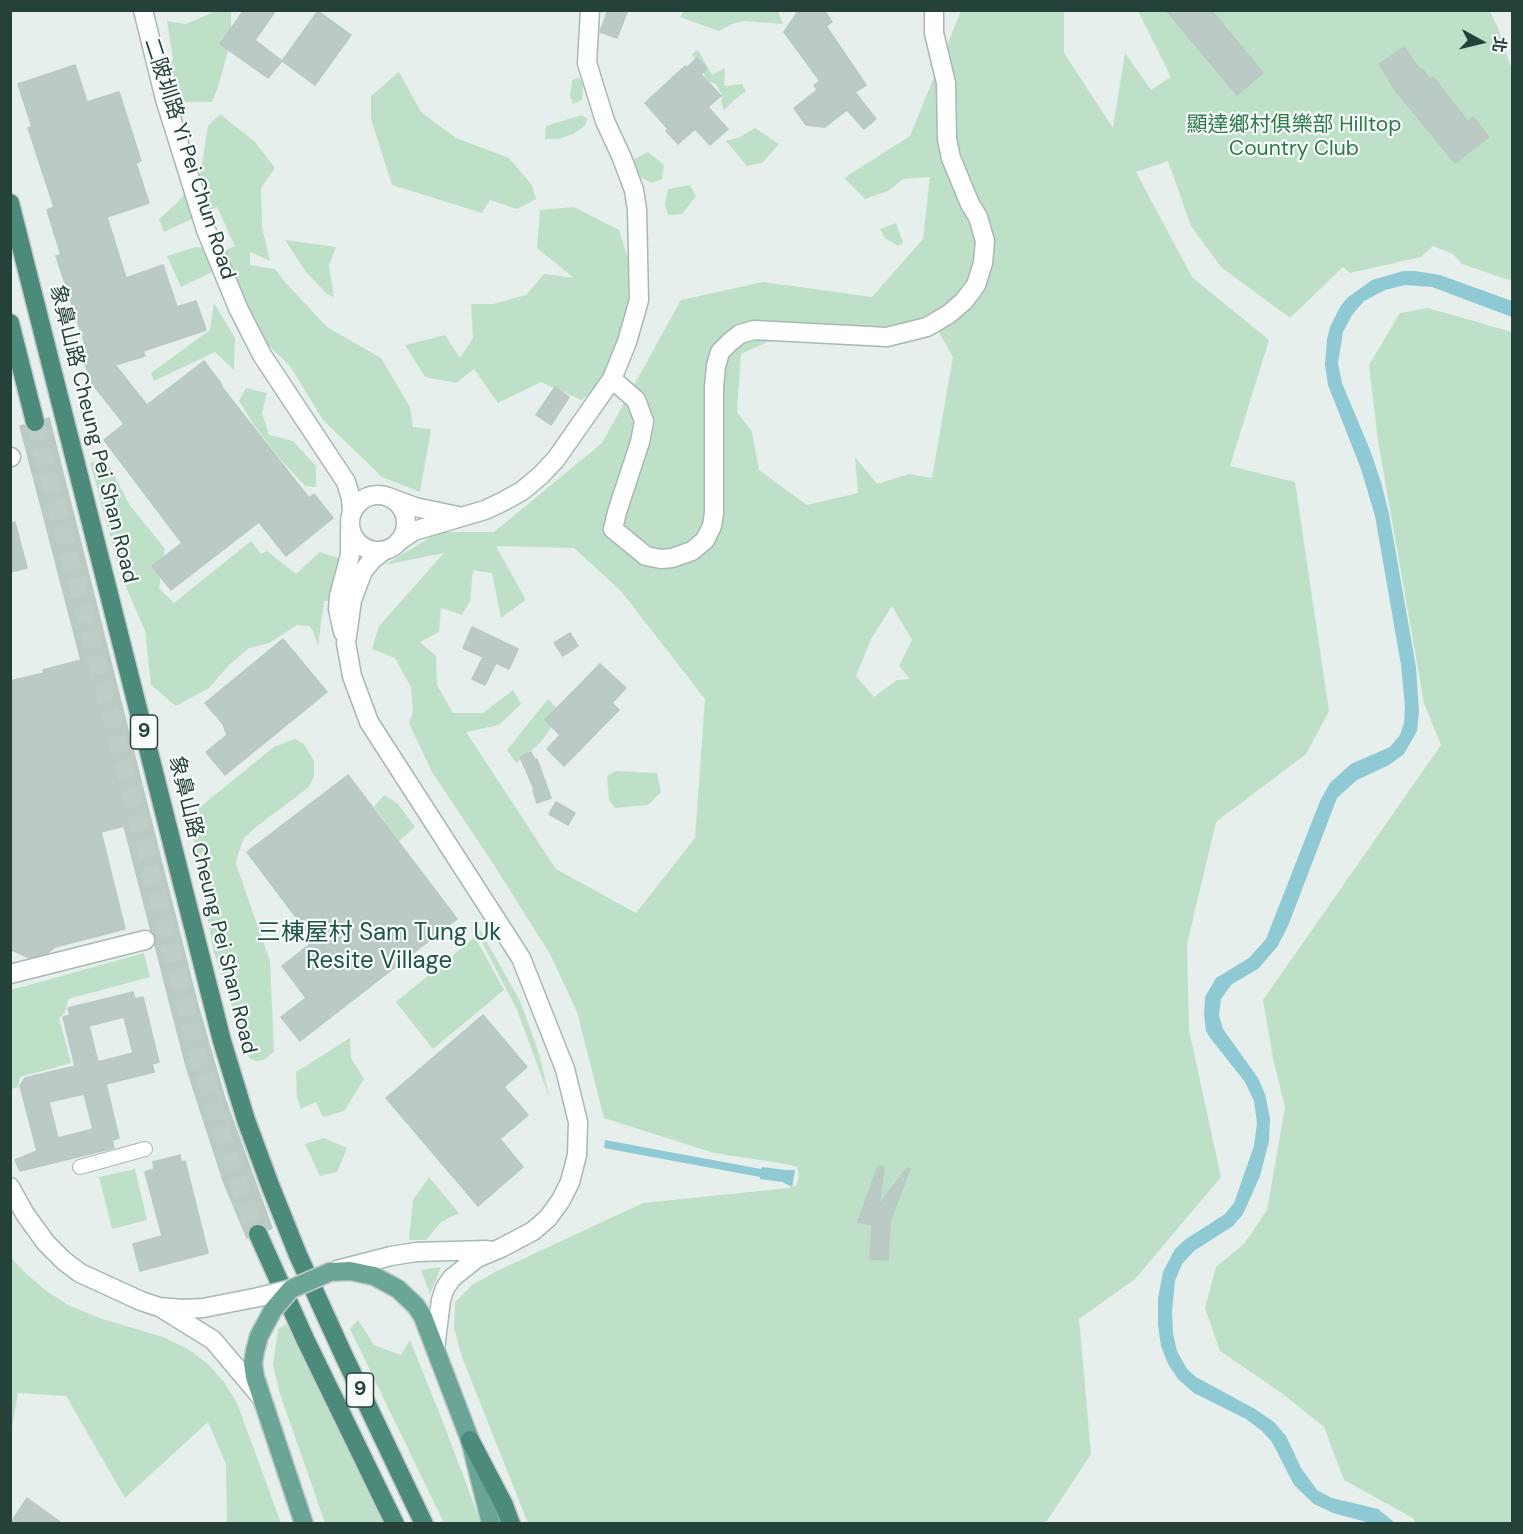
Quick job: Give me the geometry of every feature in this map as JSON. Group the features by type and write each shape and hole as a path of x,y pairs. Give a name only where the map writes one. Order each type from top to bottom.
{"highway":[{"name":"象鼻山路 Cheung Pei Shan Road","path":"10,203 222,1041 246,1120 306,1272 424,1524"},
{"path":"10,323 35,422"},
{"name":"9","path":"258,1234 304,1339 395,1524"},
{"path":"470,1440 504,1504 511,1524"}],"main road":[{"path":"304,1524 261,1396 253,1363 259,1336 273,1310 291,1289 333,1272 356,1272 374,1276 398,1289 416,1306 423,1317 470,1440 491,1524"}],"street":[{"name":"二陂圳路 Yi Pei Chun Road","path":"143,10 165,99 206,230 234,298 262,355 349,490 350,555 339,596 338,609 339,624 346,643"},
{"path":"435,1349 438,1311 445,1288 462,1268 477,1258 533,1231 548,1218 561,1200 570,1182 577,1155 578,1122 561,1058 521,958 369,722 352,676 346,643 352,600 359,579 372,560 414,531 468,516 502,502 522,491 541,475 556,459 612,379 627,342 639,300 638,219 633,190 622,158 605,121 587,63 590,10"},
{"path":"612,379 636,400 644,421 640,442 613,529 646,556 661,559 672,558 692,551 705,540 712,526 716,366 720,352 730,342 740,334 754,330 887,337 927,327 950,314 964,301 976,285 983,263 985,241 978,217 970,204 951,158 946,121 946,83 934,33 934,10"},
{"name":"二陂圳路 Yi Pei Chun Road","path":"331,461 355,484 385,496 445,514 468,516"},
{"path":"383,551 365,548 355,540 351,520 361,500 372,495 385,496 400,506 405,517 405,531 399,541"},
{"path":"10,974 145,940"},
{"path":"80,1167 145,1149"},
{"path":"10,1187 25,1214 46,1243 64,1261 80,1273 159,1307 213,1340 261,1396"},
{"path":"333,1272 391,1256 416,1252 476,1251 501,1248"},
{"path":"159,1307 204,1308 291,1289"}],"green space":[{"path":"685,10 778,11 783,24 744,21 719,31 680,17"},
{"name":"顯達鄉村俱樂部 Hilltop Country Club","path":"1489,10 1498,28 1512,70 1512,281 1462,264 1453,254 1433,246 1421,257 1350,273 1343,267 1290,318 1221,267 1191,226 1168,161 1136,172 1192,277 1269,340 1230,466 1295,482 1329,711 1306,754 1216,822 1187,944 1189,1030 1221,1177 1135,1279 1079,1319 1091,1454 1047,1521 1039,1524 528,1523 462,1357 454,1328 455,1302 472,1285 497,1271 643,1203 789,1188 797,1185 799,1176 797,1167 714,1153 604,1118 577,1012 550,954 432,772 409,723 413,712 411,687 395,658 372,649 379,626 444,553 385,565 439,532 494,532 602,443 681,300 763,282 872,297 923,239 930,177 903,179 888,191 865,199 844,178 910,136 961,11 1064,11 1064,53 1113,128 1125,53 1151,90 1171,77 1138,11","holes":["929,315 953,357 932,478 909,474 877,484 855,457 858,493 807,505 759,470 752,432 737,412 741,354 767,342 899,327","496,546 574,548 621,591 705,699 695,838 636,913 556,869 466,732 499,725 521,704 513,690 483,713 453,713 437,685 436,656 420,642 439,632 441,608 462,615 470,601 473,570 492,573 501,618 526,600","892,606 912,640 899,666 910,679 897,680 874,697 856,676 871,639"]},
{"path":"216,11 231,11 231,40 218,87 212,102 185,102 169,68 173,58 167,21 186,24"},
{"path":"698,50 712,75 725,68 724,86 742,84 746,91 724,110 721,101 723,97 716,84 708,81 692,54"},
{"path":"399,72 421,112 456,138 509,158 532,185 536,199 517,209 490,200 482,213 392,185 371,119 371,96"},
{"path":"579,78 583,83 582,100 573,104 570,95 572,80"},
{"path":"220,114 255,142 275,168 261,188 262,227 270,261 250,252 250,265 275,269 327,327 381,358 410,407 413,427 431,429 420,492 382,477 323,420 290,366 261,338 223,267 181,287 167,256 196,247 224,251 235,246 217,207 164,232 159,219 176,204 200,175 208,126"},
{"path":"581,115 587,118 586,125 573,134 558,139 545,139 546,126"},
{"path":"755,128 779,144 762,163 747,166 726,141 740,137"},
{"path":"648,152 664,165 662,179 652,183 633,174 634,159"},
{"path":"690,185 696,196 682,214 668,215 665,205 668,189"},
{"path":"574,207 619,230 630,265 624,373 581,400 541,382 498,403 474,369 456,383 425,377 405,345 445,335 460,358 473,338 471,304 493,304 526,295 544,274 574,278 537,248 540,210"},
{"path":"896,223 903,243 898,246 885,238 880,229"},
{"path":"285,240 336,247 329,265 334,297 327,294 306,272"},
{"path":"214,303 235,338 234,370 215,352 154,381 151,373 210,330"},
{"path":"1428,308 1512,332 1512,1523 1415,1523 1413,1518 1344,1480 1324,1427 1283,1394 1220,1351 1205,1308 1216,1267 1244,1244 1267,1210 1285,1108 1263,1000 1441,745 1424,703 1378,441 1369,365 1400,313"},
{"path":"246,388 267,393 262,413 269,435 293,441 316,466 316,487 305,486 280,459 254,425 239,401"},
{"path":"90,462 108,463 129,504 165,549 159,588 174,603 251,541 261,554 267,551 296,574 320,552 342,559 336,587 329,601 324,601 318,646 309,626 297,625 269,643 249,648 229,665 209,688 176,706 151,685 145,631 121,575"},
{"path":"548,699 561,713 541,742 516,763 507,750"},
{"path":"295,739 304,744 314,761 314,777 308,788 244,838 236,864 270,961 274,1052 263,1060 256,1061 249,1058 213,949 191,824 200,807 274,747"},
{"path":"616,771 657,773 661,792 648,805 615,808 609,800 607,776"},
{"path":"384,795 398,804 415,827 399,841 374,807"},
{"path":"477,924 521,1003 539,1054 550,1099 517,1010 474,927"},
{"path":"475,937 504,990 433,1049 396,1002"},
{"path":"144,953 150,977 68,999 65,1013 59,1018 71,1063 20,1077 18,1087 11,1089 11,990"},
{"path":"350,1038 351,1058 364,1079 344,1111 323,1117 316,1102 301,1109 297,1098 296,1072"},
{"path":"324,1138 347,1148 337,1172 320,1176 305,1144"},
{"path":"135,1169 147,1220 112,1229 99,1177"},
{"path":"429,1177 459,1213 441,1222 426,1240 409,1240 413,1200"},
{"path":"11,1257 44,1289 68,1305 99,1318 163,1337 188,1349 208,1364 224,1382 237,1403 281,1523 227,1523 226,1464 208,1422 125,1498 66,1396 18,1393 11,1433"},
{"path":"441,1267 430,1294 421,1270"},
{"path":"358,1320 374,1345 401,1355 410,1340 481,1523 444,1523 350,1329"},
{"path":"286,1324 383,1523 325,1523 279,1391 273,1365 278,1329"}],"water":[{"path":"1403,271 1440,275 1512,301 1512,317 1432,287 1405,285 1385,290 1364,301 1352,315 1343,332 1338,363 1342,383 1370,450 1389,514 1416,667 1419,712 1417,731 1404,754 1389,765 1357,780 1337,798 1288,926 1277,947 1258,969 1232,984 1221,999 1219,1015 1223,1029 1258,1078 1265,1094 1270,1118 1269,1141 1260,1176 1243,1214 1233,1226 1194,1251 1182,1264 1175,1281 1172,1311 1173,1334 1177,1351 1187,1369 1196,1377 1274,1422 1286,1436 1301,1468 1317,1490 1332,1498 1378,1509 1395,1523 1374,1524 1333,1513 1314,1504 1294,1485 1272,1442 1262,1431 1246,1419 1194,1393 1178,1379 1168,1364 1161,1346 1158,1298 1163,1272 1175,1249 1186,1239 1225,1214 1234,1203 1254,1146 1257,1123 1254,1101 1245,1082 1206,1031 1205,997 1216,978 1249,958 1266,939 1320,801 1330,783 1351,764 1390,747 1400,735 1404,723 1405,707 1401,665 1375,516 1361,469 1328,385 1325,365 1330,327 1347,298 1372,280"},
{"path":"605,1140 761,1169 762,1167 795,1170 792,1187 782,1182 760,1179 760,1177 604,1148"}],"building":[{"path":"244,10 276,10 255,40 282,61 268,78 220,44"},
{"path":"608,10 628,10 617,38 600,32"},
{"path":"799,10 824,10 832,22 826,26 866,85 855,92 876,119 864,129 847,110 825,127 806,125 794,108 817,90 814,85 820,81 784,32"},
{"path":"1166,10 1211,10 1263,73 1237,95"},
{"path":"318,11 351,35 315,85 282,61"},
{"path":"1404,47 1420,70 1422,69 1430,79 1433,77 1468,122 1473,117 1489,137 1455,163 1395,90 1379,64"},
{"path":"697,58 707,68 701,74 721,96 708,107 728,129 710,145 695,129 678,144 645,103 685,66 686,68"},
{"path":"75,65 87,102 119,92 141,161 136,163 149,203 107,217 126,278 163,265 177,307 196,301 206,330 143,351 145,356 115,365 147,405 204,361 309,498 314,494 333,518 286,556 259,522 171,590 152,566 182,543 104,440 124,424 91,382 79,346 85,344 56,256 61,255 47,210 54,207 28,128 32,127 18,84"},
{"path":"555,387 569,397 551,425 536,415"},
{"path":"49,418 198,1006 224,1096 272,1228 268,1230 264,1225 254,1224 249,1228 247,1238 224,1183 186,1066 155,945 156,937 151,931 124,826 101,832 125,929 55,947 48,953 29,958 10,949 10,681 44,673 43,670 81,660 20,426 24,425 31,433 38,433 43,430 46,419"},
{"path":"15,522 27,568 10,572 10,523"},
{"path":"472,627 518,649 509,669 496,663 485,685 472,679 483,657 463,648"},
{"path":"570,633 578,646 563,656 554,643"},
{"path":"283,639 327,692 225,775 206,752 227,735 223,724 205,703"},
{"path":"600,664 626,688 612,703 619,710 564,766 547,749 560,735 545,720"},
{"path":"531,752 535,760 537,759 551,798 537,803 534,789 520,757"},
{"path":"348,775 457,919 300,1041 281,1017 306,998 282,966 314,941 247,852"},
{"path":"556,802 575,813 568,825 549,814"},
{"path":"133,992 135,999 143,997 159,1062 152,1064 154,1072 106,1084 119,1138 112,1140 114,1148 20,1171 15,1160 37,1151 20,1086 25,1078 75,1066 63,1017 70,1015 68,1008","holes":["124,1017 133,1053 98,1062 89,1026","84,1094 93,1129 58,1138 49,1102"]},
{"path":"483,1015 527,1067 504,1087 528,1115 500,1139 523,1167 478,1206 386,1098"},
{"path":"180,1155 181,1162 185,1161 208,1253 140,1271 133,1244 162,1236 145,1172 154,1169 153,1162"},
{"path":"878,1166 884,1167 879,1205 907,1168 910,1169 890,1222 888,1260 870,1259 872,1225 858,1222"},
{"path":"27,1498 63,1524 10,1524"}],"tunnel":[{"path":"35,422 200,1062 236,1177 258,1234"}],"district":[{"name":"三棟屋村 Sam Tung Uk Resite Village","path":"379,948"}]}
